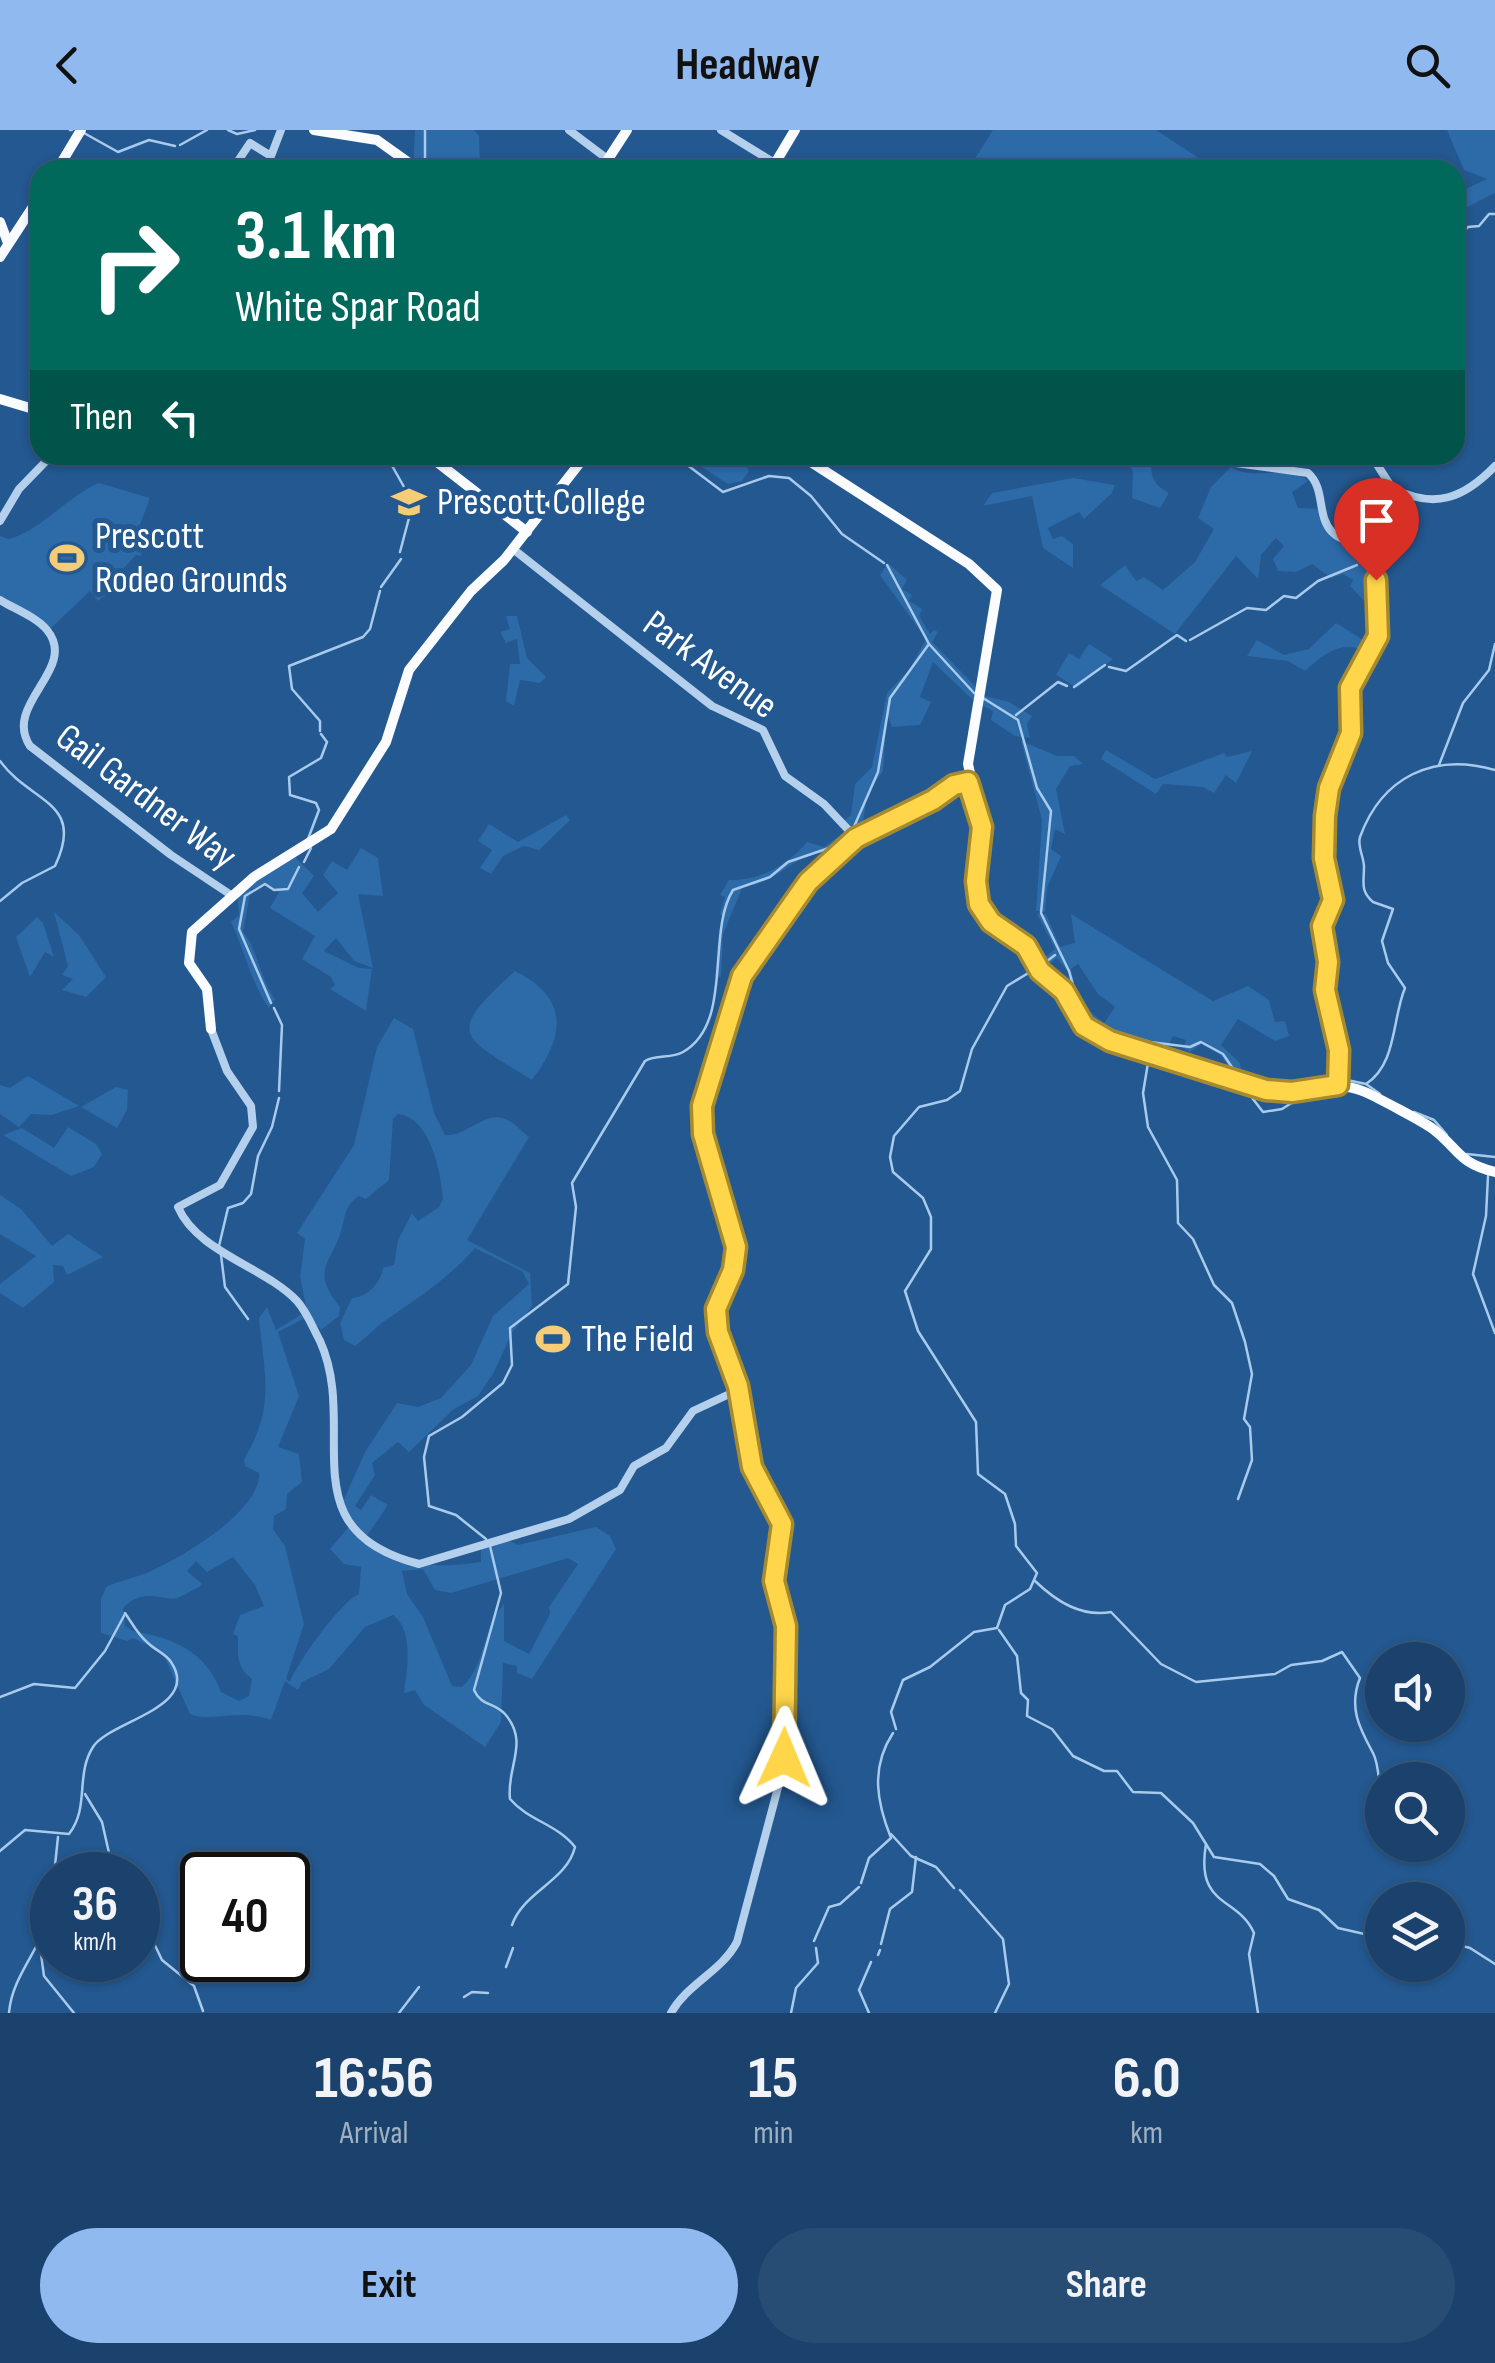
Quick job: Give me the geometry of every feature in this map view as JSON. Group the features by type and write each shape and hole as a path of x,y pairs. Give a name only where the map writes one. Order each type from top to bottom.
{"main road":[{"path":"63,160 81,130"},
{"path":"314,130 378,140 406,160"},
{"path":"607,160 627,130"},
{"path":"777,160 795,130"},
{"path":"0,257 30,211"},
{"path":"0,221 8,244"},
{"path":"0,399 30,408"},
{"path":"441,465 527,532"},
{"path":"211,1029 207,990 189,964 190,939 232,894 330,830 386,742 409,670 471,591 513,549 578,465"},
{"path":"815,465 968,564 998,590 972,721 968,782 982,827 976,881 979,904 991,922 1026,946 1040,971 1064,991 1089,1031 1266,1090 1292,1092 1338,1085 1369,1094 1432,1129 1460,1160 1495,1172"}],"street":[{"path":"239,160 250,143 271,156 280,130"},
{"path":"569,130 599,160"},
{"path":"722,130 763,160"},
{"path":"0,221 16,232"},
{"path":"0,521 19,490 43,465"},
{"path":"1242,465 1308,472 1318,484 1325,521 1333,534 1362,543 1374,554 1380,622 1374,645 1350,688 1351,733 1329,788 1325,816 1324,858 1333,900 1322,926 1328,962 1325,990 1339,1050 1338,1085"},
{"path":"1377,465 1392,488 1442,498 1464,494 1495,466"},
{"name":"Park Avenue","path":"513,549 712,706 763,730 785,776 824,804 856,838"},
{"name":"Gail Gardner Way","path":"0,600 46,630 55,649 52,664 23,715 23,732 30,746 170,855 232,894"},
{"path":"671,2013 686,1988 735,1947 784,1765 786,1630 774,1581 782,1524 752,1467 738,1390 716,1320 719,1298 734,1265 735,1238 703,1134 702,1106 744,971 813,876 856,838 968,782"},
{"path":"211,1029 227,1071 251,1106 253,1127 220,1184 178,1207 189,1226 288,1294 306,1314 330,1374 333,1483 350,1523 370,1540 419,1564 569,1519 620,1490 634,1466 673,1441 690,1414 721,1394 738,1390"}],"shaded area":[{"path":"415,130 474,130 479,136 480,160 414,160"},
{"path":"993,130 1156,130 1202,160 974,160"},
{"path":"1447,130 1495,130 1495,193 1465,208 1465,189 1487,179 1465,170 1465,160 1460,160"},
{"path":"699,465 746,465 749,471 742,481 728,484"},
{"path":"1130,465 1151,465 1158,486 1169,493 1160,508 1132,498"},
{"path":"1231,467 1250,473 1290,473 1308,481 1292,492 1298,508 1320,509 1329,535 1370,552 1379,623 1373,642 1367,604 1350,586 1353,580 1343,574 1331,578 1312,564 1296,572 1278,571 1273,559 1284,546 1276,538 1261,555 1258,579 1236,556 1175,634 1100,585 1125,565 1136,581 1144,577 1163,590 1195,562 1214,529 1198,518 1211,487"},
{"path":"1073,478 1115,485 1112,493 1084,519 1079,512 1048,528 1053,539 1062,536 1073,544 1073,568 1043,548 1032,496 983,506 992,493"},
{"name":"Prescott Rodeo Grounds","path":"99,483 150,498 138,530 146,533 141,556 136,555 121,571 128,579 98,601 90,591 51,628 0,595 0,536 9,539 21,535"},
{"path":"888,563 907,580 902,589 912,595 909,601 922,609 919,616 930,634 938,632 932,642 976,687 973,700 933,662 920,697 931,702 920,725 892,727 887,714 883,771 867,795 862,830 856,832 844,821 851,815 855,784 872,767 887,693 909,670 926,639 880,575"},
{"path":"506,616 517,616 527,658 546,677 540,683 520,680 514,706 506,701 510,664 520,664 517,639 506,643 500,632 510,629"},
{"path":"1336,623 1371,645 1367,652 1341,648 1326,654 1305,671 1288,661 1247,656 1257,640 1284,655 1309,649"},
{"path":"1089,644 1113,659 1077,688 1056,675 1069,653 1079,659"},
{"path":"981,695 1009,702 1032,716 1027,724 1030,738 1015,736 991,720 993,711 980,704"},
{"path":"1021,741 1057,756 1074,756 1083,764 1070,766 1056,789 1065,834 1055,829 1051,849 1061,856 1047,888 1045,912 1036,911 1042,820"},
{"path":"1106,750 1155,779 1224,753 1227,757 1252,751 1236,783 1226,775 1214,793 1203,787 1163,784 1156,794 1101,759"},
{"path":"566,815 570,820 539,850 524,846 503,856 491,874 480,868 492,850 478,841 489,824 518,842"},
{"path":"846,831 851,839 831,857 825,852 814,854 765,881 743,886 723,934 721,977 715,976 719,930 724,919 720,914 725,897 720,895 729,880 762,874 791,858 807,842 824,847"},
{"path":"361,848 378,858 383,896 358,894 373,968 354,961 336,938 324,951 359,968 372,969 366,1011 330,989 335,985 331,977 302,959 315,936 270,908 279,892 265,885 251,889 243,932 275,999 269,1008 231,922 239,915 237,893 293,855 314,876 302,893 318,912 338,893 323,875 332,861 347,870"},
{"path":"54,912 79,935 106,977 86,997 62,990 73,979 62,975 68,966"},
{"path":"1037,914 1046,914 1060,947 1075,943 1071,914 1213,1001 1248,986 1269,1000 1275,1022 1285,1021 1289,1036 1275,1041 1238,1019 1221,1045 1240,1063 1243,1080 1232,1074 1221,1055 1201,1044 1190,1052 1183,1048 1186,1040 1173,1036 1164,1054 1116,1040 1096,1029 1077,1007 1066,990 1069,973 1057,958 1042,970 1037,964 1055,949","holes":["1078,964 1098,994 1115,1007 1104,1023 1078,1001 1071,969"]},
{"path":"37,917 43,923 54,957 45,952 30,977 16,937"},
{"path":"515,971 546,993 556,1020 551,1049 532,1080 488,1052 470,1032 478,1008"},
{"path":"394,1018 413,1029 434,1113 445,1135 501,1118 529,1137 467,1240 530,1273 532,1306 512,1333 478,1396 454,1409 409,1452 398,1442 372,1463 375,1475 355,1506 361,1510 371,1495 388,1505 364,1540 408,1560 433,1565 481,1562 481,1549 506,1539 518,1545 596,1527 610,1536 616,1549 532,1679 517,1673 517,1666 503,1663 501,1722 485,1747 424,1705 415,1690 404,1693 406,1640 393,1615 365,1627 329,1669 302,1682 298,1690 285,1681 271,1720 248,1715 190,1714 163,1653 133,1638 127,1641 101,1633 101,1599 106,1587 151,1571 199,1544 234,1517 256,1488 259,1473 245,1466 244,1459 261,1423 264,1406 259,1318 267,1307 276,1330 307,1311 300,1277 305,1239 297,1233 354,1145 377,1047","holes":["398,1114 409,1117 426,1135 440,1174 443,1198 439,1207 418,1221 412,1213 398,1240 394,1265 383,1268 368,1292 352,1298 340,1323 344,1340 355,1346 444,1278 475,1248 522,1271 529,1284 493,1316 471,1365 441,1398 418,1407 397,1403 365,1452 342,1504 353,1522 330,1549 344,1564 361,1567 359,1594 320,1634 290,1682 286,1679 304,1624 285,1546 273,1529 274,1516 286,1509 287,1494 302,1482 299,1454 278,1447 299,1396 278,1332 309,1316 321,1330 339,1316 340,1307 326,1284 326,1268 351,1203 359,1196 366,1199 389,1180 393,1119","233,1557 255,1585 264,1606 240,1615 233,1634 238,1636 240,1664 252,1679 249,1696 239,1701 221,1692 207,1666 186,1649 125,1626 123,1608 131,1601 146,1596 177,1598 199,1587 202,1584 187,1571 196,1561 207,1572","568,1558 578,1564 549,1607 550,1614 529,1654 504,1641 504,1604 491,1624 476,1668 462,1687 452,1686 423,1617 407,1594 402,1571 423,1569 435,1590 451,1593"]},
{"path":"28,1076 79,1106 52,1115 31,1114 19,1127 0,1114 0,1085 10,1088"},
{"path":"116,1087 128,1090 127,1110 117,1128 81,1107"},
{"path":"68,1127 96,1144 102,1154 94,1167 71,1176 3,1135 22,1128 54,1148"},
{"path":"0,1195 21,1209 52,1246 68,1234 103,1257 67,1275 63,1266 53,1265 54,1282 23,1308 0,1293 0,1284 36,1256 0,1234"}],"waterway":[{"path":"180,145 207,130"},
{"path":"228,130 237,134 255,130"},
{"path":"425,130 425,160"},
{"path":"84,133 118,152 149,140 175,146"},
{"path":"1465,230 1495,214"},
{"path":"392,465 408,494 409,518 400,552"},
{"path":"687,465 723,492 769,476 789,478 811,496 842,534 884,563"},
{"path":"381,587 401,559"},
{"path":"887,565 929,644 974,693"},
{"path":"1190,640 1247,608 1266,610 1284,596 1296,598 1318,581 1357,565"},
{"path":"320,731 320,721 292,689 289,666 363,637 370,629 380,591"},
{"path":"1109,667 1126,671 1177,635 1186,641"},
{"path":"853,829 878,772 890,698 929,644"},
{"path":"1439,765 1463,703 1489,670 1495,644"},
{"path":"1074,687 1105,665"},
{"path":"1016,715 1058,682 1067,686"},
{"path":"983,698 1018,720 1037,788 1051,811 1041,913 1069,971 1080,1009 1105,1029 1150,1042 1190,1047 1201,1042 1223,1054 1238,1076"},
{"path":"308,839 319,810 316,803 290,795 289,777 321,758 327,742 321,734"},
{"path":"0,761 50,805 64,828 55,866 22,883 0,901"},
{"path":"1366,1084 1389,1053 1405,988 1388,963 1382,941 1393,909 1373,902 1366,894 1360,837 1382,799 1412,774 1451,764 1495,770"},
{"path":"486,1539 456,1515 429,1506 424,1457 429,1436 462,1417 503,1383 512,1365 510,1328 568,1284 576,1207 572,1183 645,1061 683,1052 699,1038 709,1020 721,929 733,890 770,877 788,862 832,847 848,834"},
{"path":"304,862 311,848"},
{"path":"271,1003 239,929 245,896 265,884 274,890 288,889 299,867"},
{"path":"1042,965 1055,955"},
{"path":"896,1729 891,1712 903,1680 930,1667 974,1632 997,1628 1005,1605 1030,1589 1037,1573 1016,1546 1015,1524 1005,1494 978,1474 976,1422 918,1331 905,1291 931,1249 931,1217 923,1198 893,1172 890,1157 894,1136 919,1107 947,1100 960,1091 972,1049 1007,986 1035,969"},
{"path":"274,1008 282,1025 279,1091"},
{"path":"1149,1057 1143,1093 1148,1127 1177,1180 1178,1223 1193,1239 1214,1285 1232,1303 1252,1374 1244,1419 1250,1427 1252,1460 1238,1499"},
{"path":"1315,1084 1334,1078"},
{"path":"1342,1079 1366,1084 1380,1094"},
{"path":"1243,1086 1263,1112 1282,1109 1306,1094"},
{"path":"219,1246 228,1208 243,1203 251,1194 258,1156 272,1127 279,1098"},
{"path":"1414,1112 1434,1120 1447,1135"},
{"path":"1467,1154 1495,1157"},
{"path":"1488,1176 1486,1216 1473,1274 1495,1333"},
{"path":"221,1255 225,1287 248,1319"},
{"path":"490,1546 501,1593 474,1690 480,1699 505,1714 516,1735 510,1799 575,1847 563,1869 525,1904 512,1925"},
{"path":"1035,1581 1070,1606 1090,1612 1111,1612 1161,1664 1196,1682 1275,1674 1291,1665 1322,1661 1342,1652 1360,1678 1355,1709 1376,1762"},
{"path":"0,1851 25,1830 69,1834 79,1813 85,1769 93,1747 116,1729 150,1712 174,1691 177,1678 171,1662 144,1640 125,1613"},
{"path":"0,1697 34,1684 75,1688 105,1651 125,1614"},
{"path":"999,1630 1017,1656 1021,1693 1028,1700 1027,1716 1052,1729 1073,1756 1104,1771 1117,1771 1133,1792 1161,1793 1193,1823 1214,1857 1260,1864 1274,1876 1288,1899 1319,1910 1338,1928 1365,1934"},
{"path":"861,1883 869,1858 891,1838 878,1786 881,1759 893,1733"},
{"path":"85,1794 102,1822 109,1852"},
{"path":"891,1834 911,1856 936,1867 954,1888"},
{"path":"56,1852 58,1837"},
{"path":"1206,1844 1204,1865 1212,1891 1238,1912 1254,1933 1249,1954 1258,2013"},
{"path":"881,1944 890,1909 912,1892 916,1857"},
{"path":"814,1941 829,1907 840,1904 859,1887"},
{"path":"960,1890 1003,1939 1009,1984 995,2013"},
{"path":"1465,1947 1495,1964"},
{"path":"506,1967 513,1948"},
{"path":"791,2013 796,1988 818,1963 816,1948"},
{"path":"878,1955 880,1950"},
{"path":"160,1956 194,1986 203,2011"},
{"path":"9,2013 16,1984 30,1958"},
{"path":"869,2013 859,1990 871,1962"},
{"path":"49,1982 74,2013"},
{"path":"399,2013 419,1987"},
{"path":"464,1997 472,1992 488,1993"}],"place":[{"name":"Prescott College","path":"409,502"},
{"name":"Prescott Rodeo Grounds","path":"67,558"},
{"name":"The Field","path":"553,1339"}],"route":[{"path":"784,1758 786,1626 774,1581 782,1524 774,1502 752,1467 738,1386 718,1332 716,1309 733,1270 736,1247 700,1116 744,971 808,882 844,847 954,785 968,782 982,827 976,897 984,915 1019,938 1044,976 1064,991 1089,1031 1266,1090 1292,1092 1338,1085 1339,1050 1325,990 1328,962 1322,926 1333,900 1324,858 1325,816 1329,788 1351,733 1350,688 1378,636 1376,580"}]}
